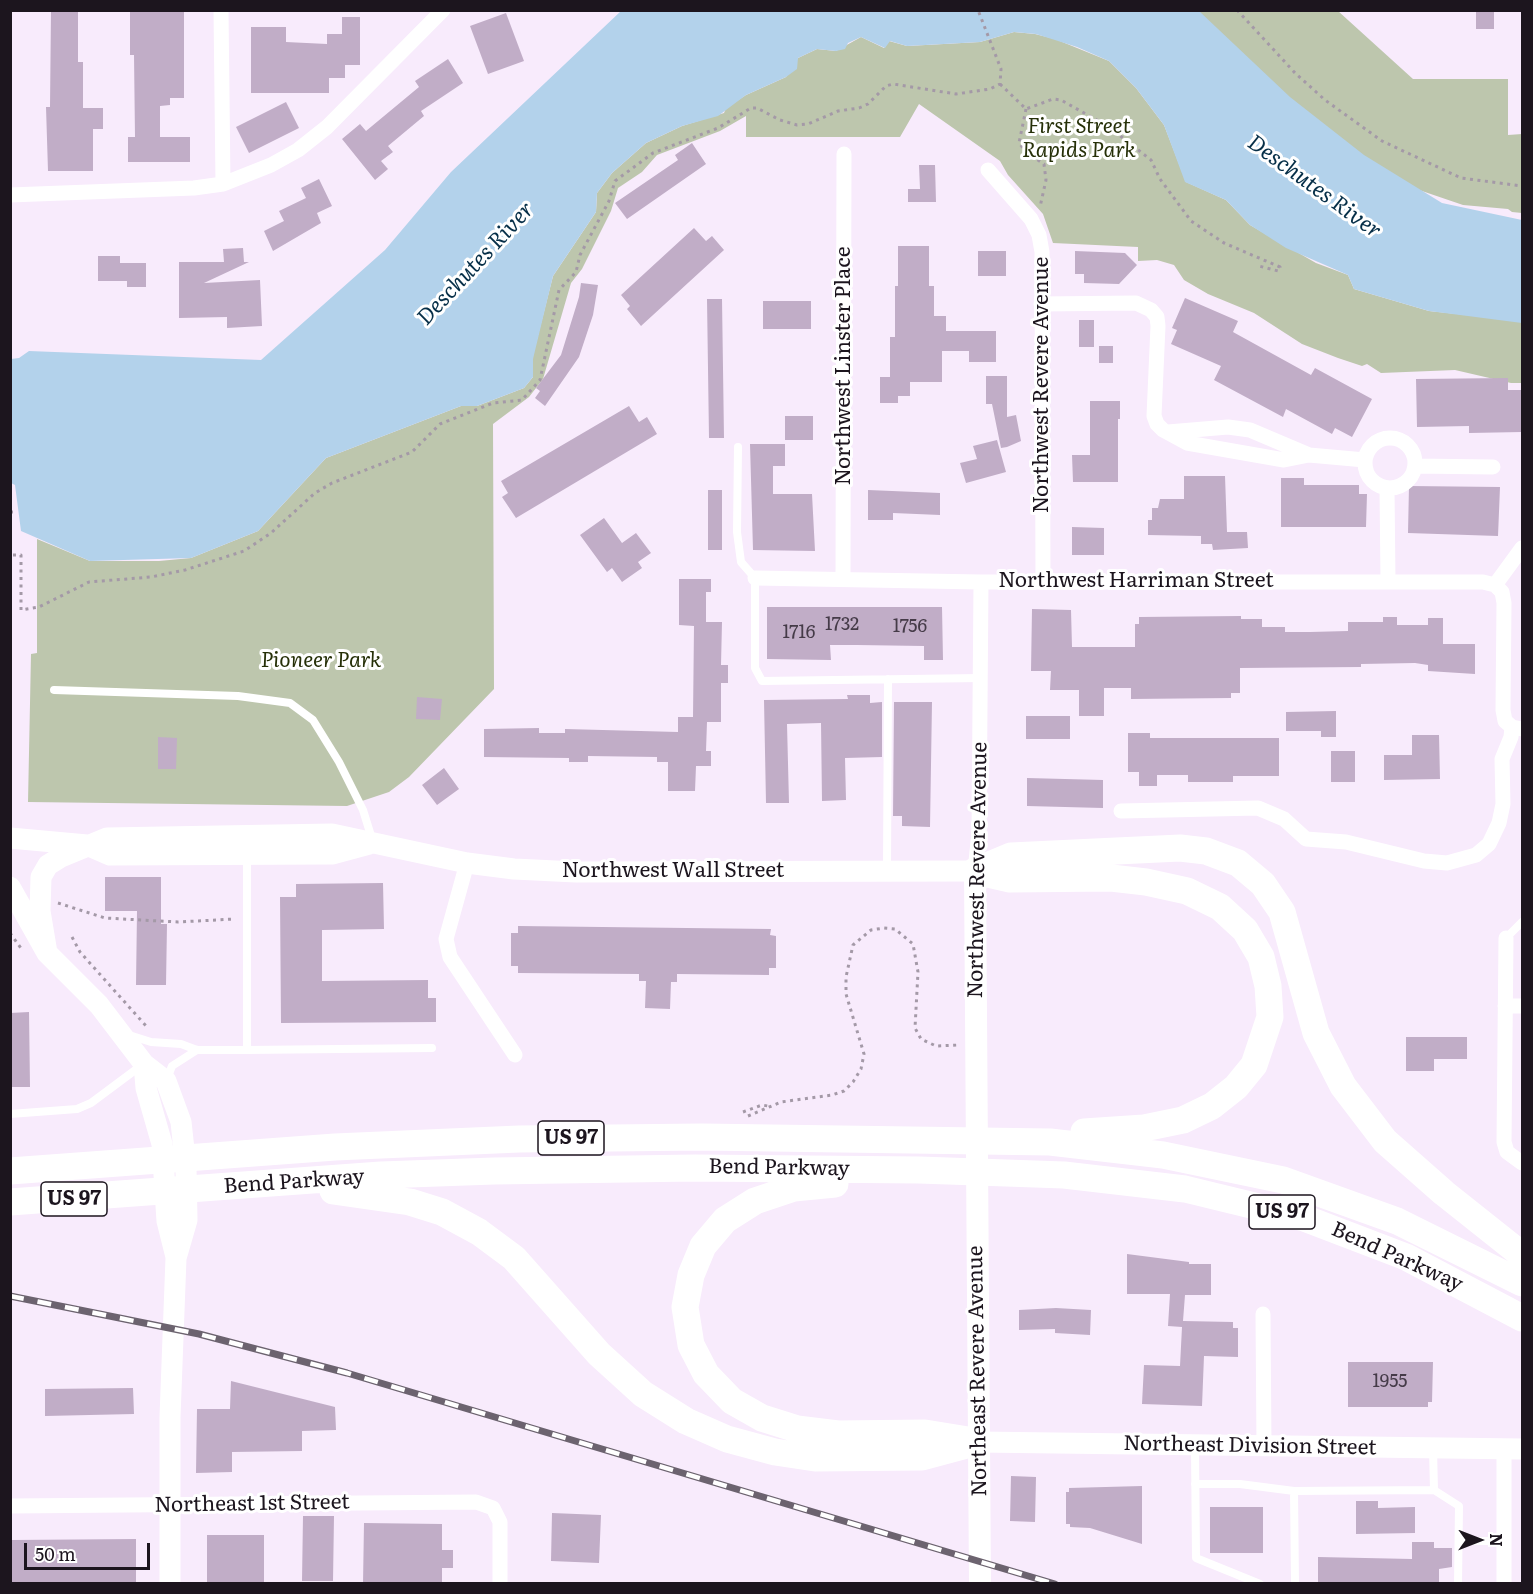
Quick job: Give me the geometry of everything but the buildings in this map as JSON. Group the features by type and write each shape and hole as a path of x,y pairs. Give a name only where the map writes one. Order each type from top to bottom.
{"highway":[{"path":"975,871 1011,856 1180,848 1206,851 1238,863 1263,884 1282,912 1316,1033 1342,1086 1385,1141 1444,1193 1522,1256"},
{"path":"975,871 1010,879 1112,878 1146,882 1187,891 1220,908 1245,930 1261,957 1268,986 1270,1017 1254,1065 1236,1087 1212,1106 1193,1116 1163,1125 1026,1141"},
{"name":"Bend Parkway","path":"10,1171 216,1156 519,1139 1026,1141 1163,1155 1283,1180 1404,1224 1522,1283"},
{"name":"Bend Parkway","path":"10,1202 381,1175 506,1170 695,1168 923,1170 1094,1177 1185,1189 1304,1218 1406,1257 1522,1318"},
{"path":"923,1170 870,1181 785,1190 755,1201 725,1220 703,1246 691,1275 685,1308 691,1345 712,1381 732,1401 762,1418 797,1429 828,1433 925,1433 978,1442"},
{"path":"266,1184 410,1202 442,1212 470,1227 514,1258 600,1354 643,1394 686,1421 727,1439 775,1452 815,1458 922,1457 978,1442"}],"main road":[{"name":"Northwest Wall Street","path":"87,845 107,838 136,836 332,834 467,863 514,869 576,872 975,871"},
{"path":"247,854 253,844 288,843 310,835"},
{"name":"Northwest Wall Street","path":"10,838 87,845 110,855 332,854 374,843"},
{"path":"47,952 39,901 41,877 48,865 87,845"},
{"name":"Northwest Revere Avenue","path":"975,871 976,1158"},
{"path":"10,887 47,952 99,1005 144,1064 166,1081 181,1122 186,1168 187,1220 176,1258 170,1418 172,1504 170,1584"},
{"path":"144,1064 146,1088 162,1144 167,1221 176,1258"},
{"name":"Northeast Revere Avenue","path":"976,1158 980,1584"},
{"name":"Northeast Division Street","path":"978,1442 1513,1449"}],"street":[{"path":"221,10 223,184"},
{"path":"10,195 194,188 223,184 271,165 298,150 327,127 443,10"},
{"name":"Northwest Linster Place","path":"843,578 844,154"},
{"name":"Northwest Revere Avenue","path":"988,170 1031,219 1039,234 1042,252 1042,582"},
{"path":"1041,304 1136,303 1151,310 1156,316 1158,326 1154,416 1156,424 1167,433 1187,443 1284,460 1309,455 1365,460"},
{"path":"1167,433 1228,427 1250,430 1309,455"},
{"path":"1393,437 1410,447 1415,466 1406,483 1387,488 1370,479 1365,460 1374,442 1393,437"},
{"path":"1415,466 1492,467"},
{"path":"1387,488 1388,581"},
{"path":"1121,811 1258,808 1284,819 1306,839 1346,842 1424,861 1447,863 1476,855 1489,844 1499,823 1503,804 1502,759 1513,726 1504,603 1502,592 1495,585 1522,548"},
{"name":"Northwest Harriman Street","path":"755,578 981,582 1388,581 1483,582 1495,585"},
{"name":"Northwest Revere Avenue","path":"975,871 980,832 981,582"},
{"path":"467,863 446,939 450,957 515,1055"},
{"path":"1506,938 1504,1143 1518,1161"},
{"path":"1505,1005 1522,1006"},
{"path":"1263,1314 1264,1447"},
{"path":"1504,1584 1504,1542 1513,1449"},
{"name":"Northeast 1st Street","path":"10,1506 476,1502 493,1508 500,1522 500,1584"}],"lane":[{"path":"738,447 737,532 741,562 755,578 755,668 762,681 981,678"},
{"path":"887,871 888,679"},
{"path":"54,690 238,696 290,703 313,720 339,762 363,810 374,843"},
{"path":"247,854 247,1050"},
{"path":"1506,938 1522,922"},
{"path":"122,1033 151,1042 181,1044 197,1050 432,1048"},
{"path":"166,1081 172,1066 197,1050"},
{"path":"10,1114 77,1109 91,1103 144,1064"},
{"path":"1195,1446 1196,1558 1260,1584"},
{"path":"1433,1449 1434,1490"},
{"path":"1195,1484 1240,1484 1294,1491 1434,1490 1459,1506 1458,1584"},
{"path":"1294,1491 1295,1584"},
{"path":"1458,1542 1504,1542"}],"path":[{"path":"978,10 998,59 1002,74 1000,84"},
{"path":"1237,10 1296,74 1325,100 1382,141 1461,178 1522,186"},
{"path":"14,555 21,555 21,610 39,607 89,582 151,577 185,570 244,551 271,533 315,493 332,483 412,453 440,424 493,403 522,399 540,380 559,290 576,272 580,255 609,201 615,181 645,157 690,137 718,128 752,108 797,125 838,111 859,108 868,104 886,86 893,84 956,94 975,93 1000,84"},
{"path":"1000,84 1026,109"},
{"path":"1026,109 1053,99 1061,100 1110,127 1151,160 1160,179 1191,221 1224,243 1280,267 1278,271 1259,266"},
{"path":"1026,109 1019,143 1027,153 1044,164 1046,180 1043,198 1031,219"},
{"path":"48,900 105,918 188,922 247,917"},
{"path":"743,1112 762,1105 832,1095 843,1091 857,1075 864,1054 846,994 846,977 853,945 871,930 895,929 913,944 918,972 915,1028 921,1039 936,1046 976,1045"},
{"path":"10,933 26,956"}],"green space":[{"path":"1172,11 1338,11 1413,79 1508,79 1508,135 1522,134 1522,213 1508,209 1463,205 1419,190 1377,168"},
{"name":"Pioneer Park","path":"1014,32 1055,39 1109,61 1136,88 1164,125 1186,182 1226,200 1250,225 1316,263 1348,275 1354,289 1429,311 1522,321 1522,383 1511,383 1455,370 1381,373 1367,364 1362,366 1302,344 1254,313 1208,294 1184,280 1174,265 1157,260 1138,261 1138,247 1053,243 1043,214 1008,175 1000,161 919,104 900,137 746,137 746,116 720,131 657,155 642,172 618,188 611,211 582,269 571,283 543,379 529,397 493,424 494,689 409,777 389,792 347,806 28,802 31,654 37,653 37,539 90,561 159,561 191,558 258,531 326,458 461,406 477,406 524,388 533,377 532,359 553,276 596,212 597,193 612,173 646,143 682,126 724,113 726,108 746,95 786,77 798,58 817,49 836,51 861,37 884,48 889,41 907,46 980,42"}],"water":[{"name":"Deschutes River","path":"621,11 1199,11 1290,97 1364,155 1442,203 1522,220 1522,323 1429,311 1354,289 1348,275 1286,248 1250,225 1226,200 1185,182 1164,125 1136,88 1109,61 1077,47 1036,34 1014,32 980,42 907,46 890,41 885,48 861,37 848,43 845,49 836,51 817,49 798,58 797,69 786,77 746,95 718,116 682,126 646,143 612,173 597,193 596,212 553,276 533,359 533,377 524,388 477,406 461,406 326,458 258,531 191,558 90,561 21,531 15,485 11,483 11,359 19,358 29,351 261,360 385,250 451,172"}],"railway":[{"path":"10,1296 199,1334 347,1373 1055,1584"}],"park label":[{"name":"First Street Rapids Park","path":"1079,139"}]}
